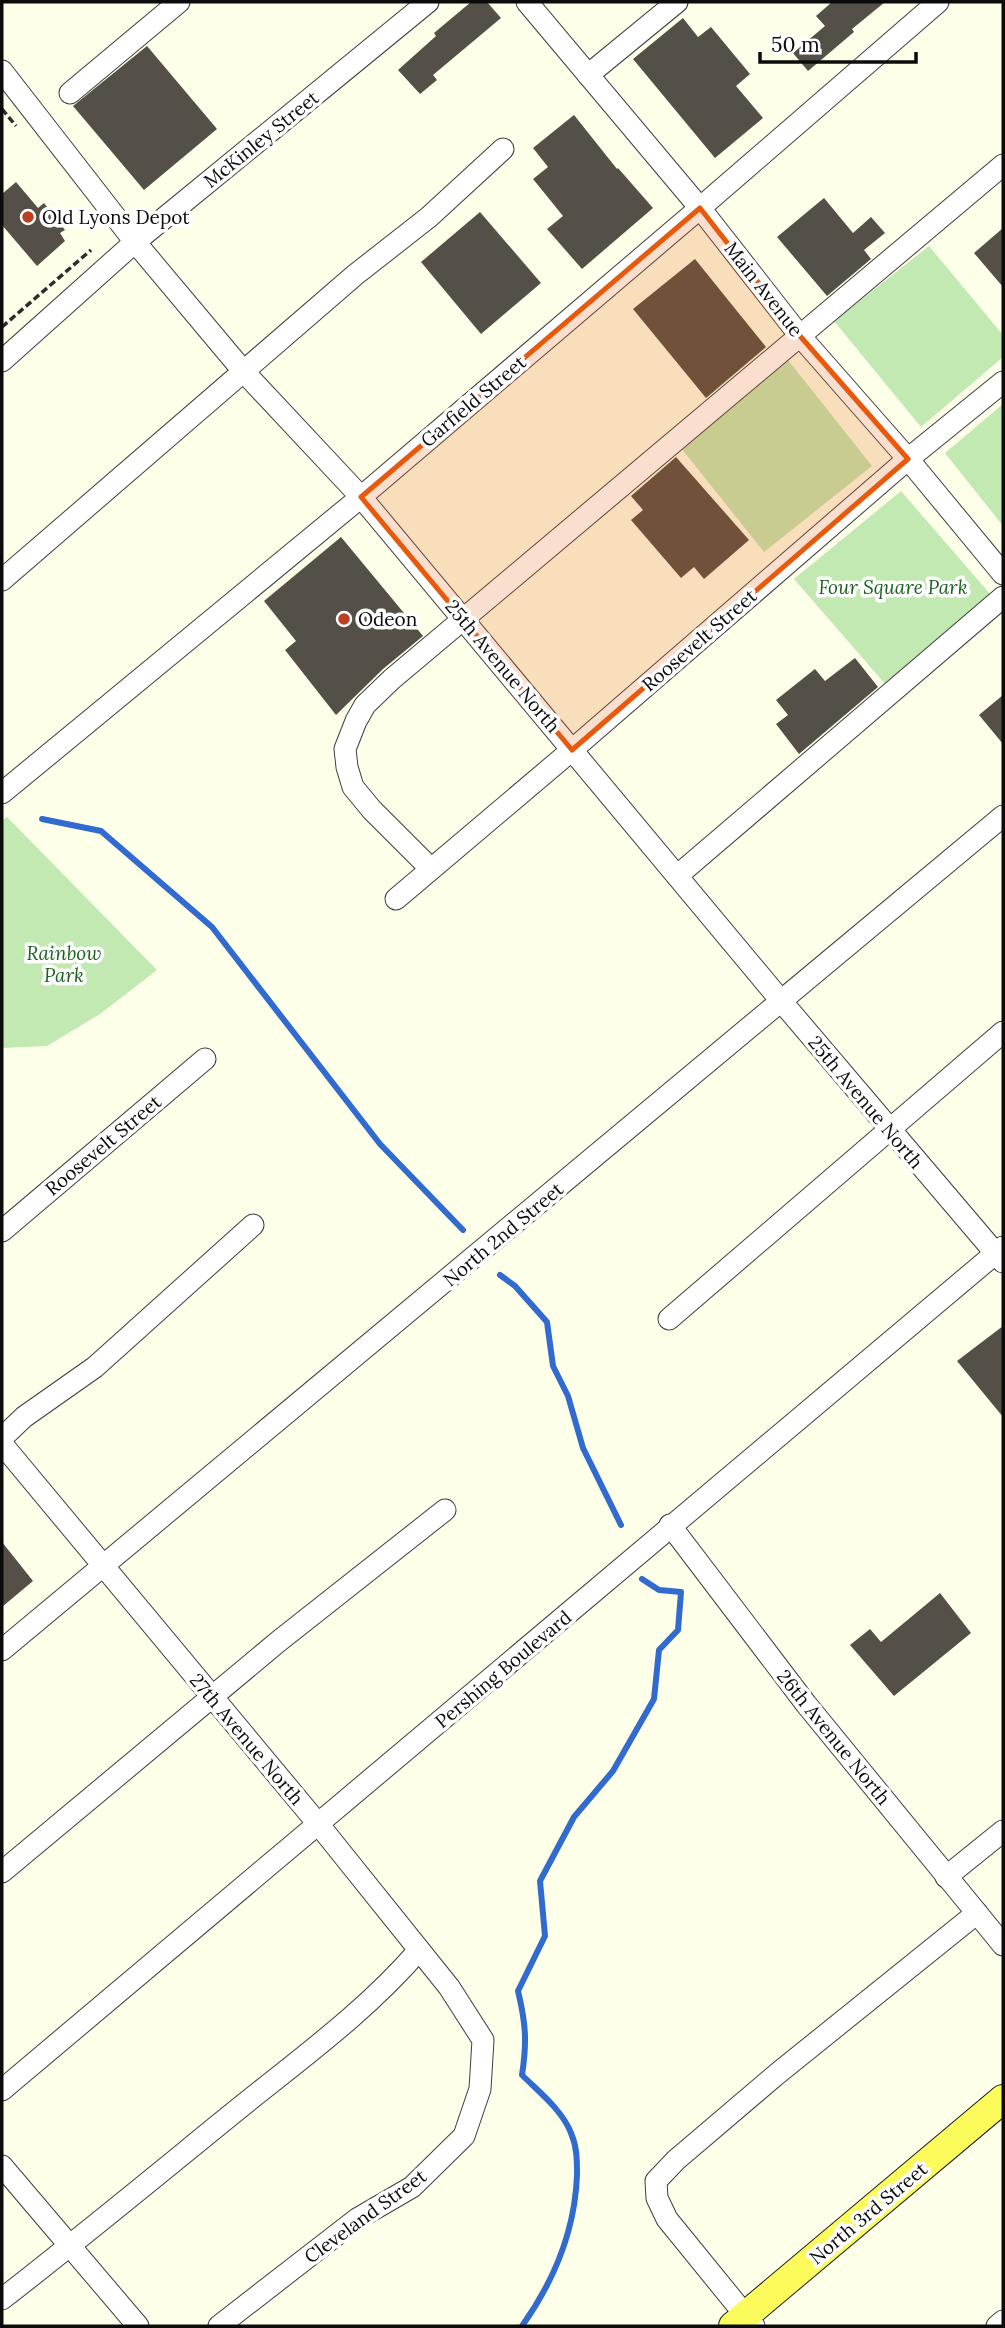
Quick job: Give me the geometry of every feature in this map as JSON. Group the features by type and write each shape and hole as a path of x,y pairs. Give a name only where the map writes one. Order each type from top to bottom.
{"main road":[{"name":"North 3rd Street","path":"744,2323 1003,2099"}],"street":[{"path":"70,93 179,2"},
{"name":"McKinley Street","path":"2,361 135,242 428,2"},
{"name":"Main Avenue","path":"527,2 700,208 800,336 908,459 1003,574"},
{"path":"588,75 677,2"},
{"name":"Garfield Street","path":"2,793 361,497 938,2"},
{"name":"25th Avenue North","path":"2,71 135,242 244,372 361,497 889,1129 1001,1254"},
{"path":"2,580 355,275 429,217 503,149"},
{"path":"431,869 389,829 353,787 345,749 365,705 392,679 1003,165"},
{"name":"Roosevelt Street","path":"396,899 908,459 1003,382"},
{"path":"677,876 1003,597"},
{"name":"North 2nd Street","path":"2,1650 1003,816"},
{"path":"669,1319 1003,1032"},
{"name":"Roosevelt Street","path":"2,1231 205,1059"},
{"path":"2,1438 24,1417 95,1367 253,1226"},
{"name":"Pershing Boulevard","path":"2,2090 670,1525 1001,1254"},
{"name":"27th Avenue North","path":"2,1444 449,1987 483,2040"},
{"path":"2,1872 212,1697 444,1510"},
{"name":"26th Avenue North","path":"670,1525 806,1704 1003,1945"},
{"path":"946,1877 1003,1830"},
{"path":"744,2323 667,2219 657,2198 656,2180 676,2160 856,2008 977,1913"},
{"path":"2,2299 71,2247 118,2206 350,2020 390,1983 419,1950"},
{"name":"Cleveland Street","path":"219,2326 357,2219 412,2187 464,2136 480,2090 483,2040"},
{"path":"2,2166 138,2326"},
{"path":"997,2326 1003,2321"}],"path":[{"path":"2,109 23,134"},
{"path":"2,327 94,248"}],"highlighted area":[{"path":"700,208 800,336 908,459 572,750 361,497"}],"green space":[{"path":"929,246 1003,335 1003,357 921,427 834,321"},
{"name":"Four Square Park","path":"788,360 872,466 764,552 681,448"},
{"path":"1003,404 1003,526 945,453"},
{"name":"Four Square Park","path":"901,491 991,595 886,685 794,579"},
{"name":"Rainbow Park","path":"7,817 157,970 100,1014 47,1046 2,1048 2,821"}],"building":[{"path":"471,2 487,2 501,18 433,75 437,80 420,94 398,70 436,36 434,33"},
{"path":"832,2 885,2 808,71 793,53 825,26 816,16"},
{"path":"683,18 698,37 711,27 750,74 736,86 763,118 715,158 633,59"},
{"path":"147,46 217,129 144,190 73,106"},
{"path":"574,115 617,169 653,208 582,269 547,229 563,216 533,179 548,167 533,148"},
{"name":"Old Lyons Depot","path":"16,182 38,208 44,203 65,230 60,233 65,241 37,266 2,225 2,194"},
{"path":"824,198 853,233 871,217 885,233 864,250 871,259 827,296 777,237"},
{"path":"480,212 541,283 481,334 421,262"},
{"path":"1003,228 1003,287 974,253"},
{"path":"695,259 766,347 706,398 633,309"},
{"path":"676,457 749,540 704,579 694,567 681,578 631,520 643,510 631,496"},
{"name":"Odeon","path":"341,537 423,636 383,669 336,715 285,650 296,641 264,601"},
{"path":"855,658 878,687 799,754 776,724 788,715 776,700 815,669 825,681"},
{"path":"1003,695 1003,744 979,715"},
{"path":"1003,1326 1003,1417 957,1361"},
{"path":"2,1542 33,1581 2,1607"},
{"path":"940,1593 971,1633 894,1696 850,1645 870,1629 881,1642"}],"waterway":[{"path":"42,819 101,831 212,927 380,1144 463,1230"},
{"path":"500,1275 515,1286 547,1322 553,1366 568,1396 583,1448 621,1525"},
{"path":"522,2326 544,2291 561,2254 572,2215 577,2169 574,2143 567,2125 550,2102 522,2075 525,2033 518,1991 545,1936 540,1881 574,1817 613,1771 654,1699 659,1650 678,1630 681,1592 659,1590 642,1579"}],"place":[{"name":"Old Lyons Depot","path":"28,217"},
{"name":"Odeon","path":"344,619"}]}
